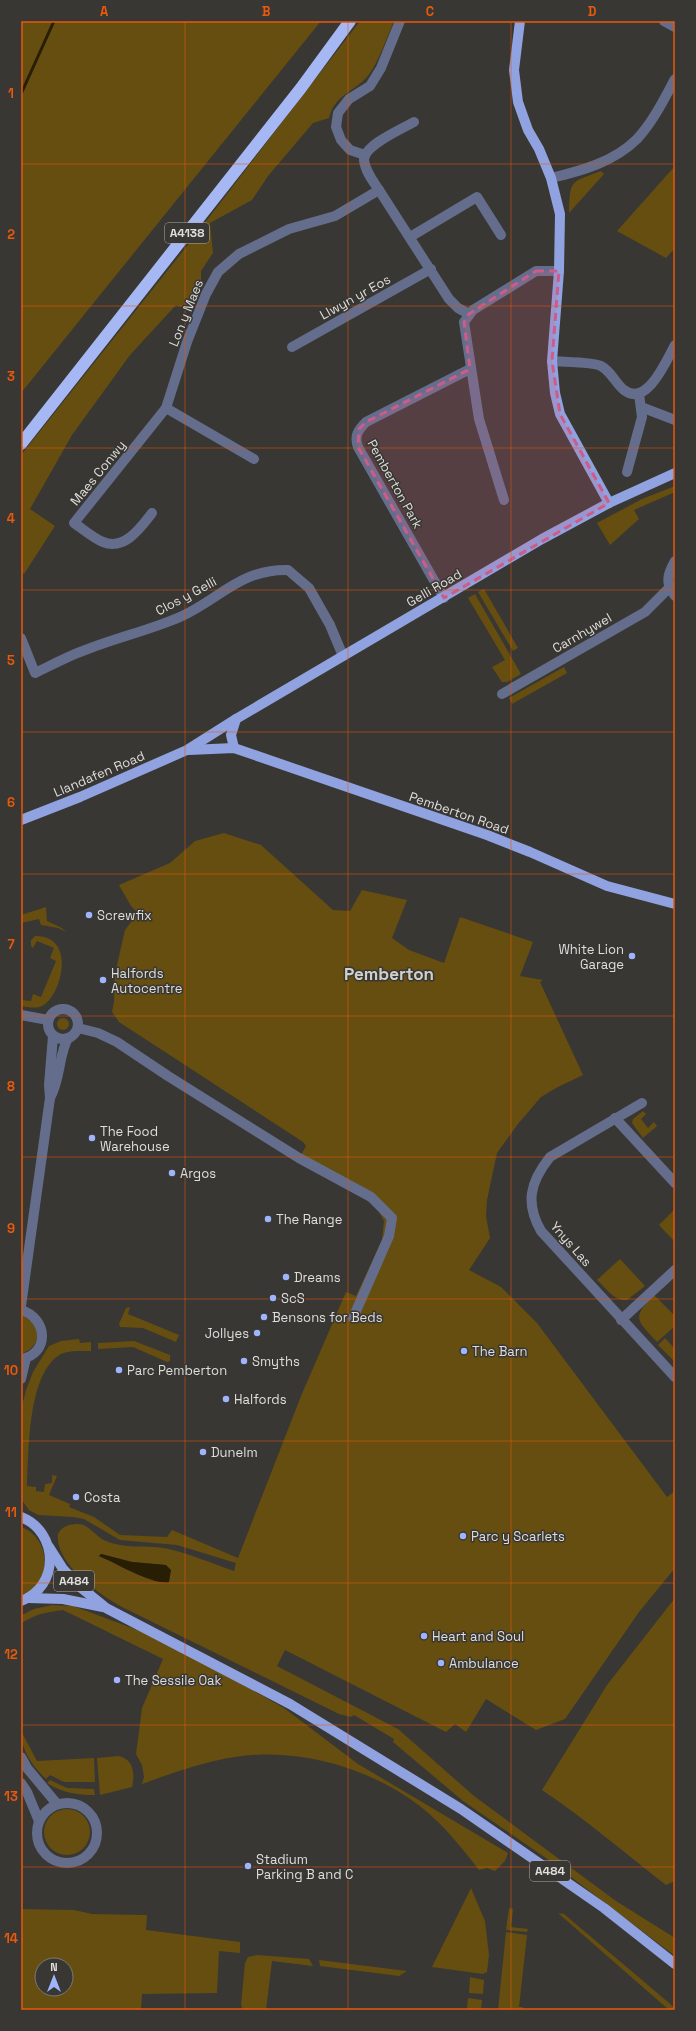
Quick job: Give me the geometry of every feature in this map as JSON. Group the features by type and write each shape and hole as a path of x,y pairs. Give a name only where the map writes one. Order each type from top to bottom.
{"highway":[{"name":"A4138","path":"21,444 301,88 350,21"}],"main road":[{"path":"520,21 514,70 518,102 528,130 539,149 551,178 560,214 559,271 552,361 555,393 560,414 609,503"},
{"name":"Gelli Road","path":"187,750 236,719 542,539 609,503 675,473"},
{"path":"187,750 234,748 232,735 236,719"},
{"name":"Pemberton Road","path":"234,748 487,835 607,886 675,904"},
{"name":"Llandafen Road","path":"21,820 80,797 187,750"},
{"path":"21,1516 34,1525 43,1534 49,1547 51,1562 48,1577 40,1589 25,1600"},
{"name":"A484","path":"49,1547 63,1569 79,1586 106,1608 290,1704 461,1808 604,1908 675,1964"},
{"name":"A484","path":"25,1600 63,1599 106,1608"}],"street":[{"path":"365,155 350,150 341,140 336,127 338,113 349,99 370,86 380,68 400,21"},
{"path":"664,21 675,27"},
{"path":"551,178 596,165 613,156 636,139 656,111 675,79"},
{"path":"414,122 371,147 365,155 364,162 379,190 449,299 458,308 469,314"},
{"name":"Lon y Maes","path":"157,422 166,408 187,342 203,301 218,272 239,254 289,229 335,216 379,190"},
{"path":"410,237 477,198 501,235"},
{"name":"Llwyn yr Eos","path":"292,347 431,269"},
{"path":"504,500 479,419 470,369 464,322 469,314 484,302 536,271 559,271"},
{"path":"552,361 600,365 610,372 624,390 630,393 639,394 651,386 675,345"},
{"name":"Pemberton Park","path":"444,598 358,447 356,436 359,429 366,422 470,369"},
{"path":"627,472 642,417 639,394"},
{"path":"641,407 675,420"},
{"path":"166,408 254,459"},
{"name":"Maes Conwy","path":"152,513 135,534 120,543 104,542 74,523 157,422"},
{"name":"Carnhywel","path":"502,694 645,612 672,592 669,573 675,561"},
{"name":"Clos y Gelli","path":"21,638 35,673 86,649 152,629 182,616 246,578 263,571 288,570 309,588 330,625 343,656"},
{"path":"21,1306 50,1098 49,1085 53,1036 48,1028 48,1020 55,1011 65,1009 70,1010 77,1018 78,1028 72,1036 68,1038 63,1039 53,1036"},
{"path":"21,1015 48,1020"},
{"path":"78,1028 98,1033 117,1042 168,1076 299,1158 371,1197 382,1207 392,1218 389,1236 353,1318"},
{"path":"50,1098 56,1086 62,1056 68,1038"},
{"name":"Ynys Las","path":"642,1103 550,1157 541,1168 535,1181 531,1207 534,1219 541,1231 621,1320 675,1377"},
{"path":"615,1118 675,1183"},
{"path":"621,1320 675,1270"},
{"path":"21,1310 35,1317 42,1332 39,1348 24,1358 21,1379"},
{"path":"21,1757 27,1768 57,1804"},
{"path":"21,1783 27,1792 39,1821"},
{"path":"67,1802 77,1804 85,1808 92,1816 97,1831 94,1846 89,1853 75,1862 55,1861 46,1855 40,1846 37,1834 39,1821 43,1813 57,1804 67,1802"}],"highlighted area":[{"path":"536,271 559,271 552,361 560,414 609,503 444,598 358,447 359,429 366,422 470,369 464,322 469,314"}],"shaded area":[{"path":"21,21 321,21 21,393"},
{"path":"360,21 394,21 371,72 362,82 335,104 329,118 313,123 268,176 252,200 210,223 213,253 201,271 201,285 189,309 176,305 130,355 72,435 30,509 55,526 24,574 21,571 21,455 187,246"},
{"path":"675,166 675,248 666,258 617,231"},
{"path":"601,171 604,174 569,213 571,188 574,184 583,178"},
{"path":"675,486 675,492 634,510 639,519 610,545 597,523 642,499"},
{"path":"484,589 518,648 513,651 478,592"},
{"path":"475,594 521,674 507,682 502,682 492,667 505,660 468,598"},
{"path":"564,667 567,673 512,704 509,698"},
{"path":"224,833 261,845 333,910 350,911 362,890 407,900 392,938 409,950 444,963 460,917 533,942 520,976 543,980 540,982 583,1075 541,1097 518,1124 497,1153 487,1200 486,1216 490,1238 469,1270 501,1287 537,1323 667,1497 675,1491 675,1568 639,1612 565,1719 536,1730 486,1699 466,1732 455,1724 446,1732 285,1650 277,1666 398,1729 474,1796 616,1901 675,1938 675,1956 546,1858 463,1801 393,1742 394,1739 354,1715 351,1717 339,1714 120,1606 90,1585 70,1567 63,1556 59,1545 58,1534 66,1526 78,1524 86,1526 103,1539 120,1545 157,1547 173,1550 234,1571 236,1563 177,1545 120,1540 84,1519 38,1515 29,1510 21,1499 21,1410 26,1390 33,1372 49,1346 61,1341 79,1339 80,1343 91,1342 91,1351 72,1351 61,1354 50,1364 42,1378 36,1395 32,1414 27,1486 36,1487 36,1491 44,1492 45,1484 52,1483 52,1475 57,1476 49,1495 70,1504 69,1507 94,1517 120,1535 167,1537 172,1530 238,1558 301,1396 346,1292 356,1296 382,1240 384,1221 375,1205 299,1158 306,1146 303,1142 119,1022 112,1012 114,1002 115,974 125,930 138,913 131,906 119,885 170,863 195,841","holes":["101,1554 132,1562 166,1565 169,1582 162,1582 144,1577 99,1556"]},
{"path":"46,907 47,921 67,932 58,928 41,925 39,919 21,923 21,915"},
{"path":"35,936 48,938 57,945 61,955 62,967 60,979 49,1000 42,1006 32,1008 21,1006 21,1000 31,1001 33,994 41,997 56,961 50,958 54,948 37,941 33,948 31,946 31,940"},
{"path":"65,1018 68,1019 68,1029 61,1030 58,1029 57,1022 58,1019"},
{"path":"643,1111 646,1114 641,1119 648,1128 654,1122 657,1126 643,1138 632,1123 633,1119"},
{"path":"675,1209 675,1242 659,1225"},
{"path":"620,1259 645,1286 627,1300 622,1300 614,1296 597,1280"},
{"path":"654,1295 675,1316 675,1326 657,1342 641,1324 639,1319 642,1309"},
{"path":"130,1307 128,1314 179,1335 176,1342 143,1328 120,1327 119,1324 126,1308"},
{"path":"21,1315 33,1324 37,1335 33,1346 21,1354"},
{"path":"665,1338 675,1349 675,1362 658,1345"},
{"path":"134,1341 170,1355 170,1361 167,1362 133,1347 98,1349 98,1343"},
{"path":"21,1527 29,1531 41,1544 45,1561 44,1570 36,1586 21,1596"},
{"path":"101,1554 132,1562 166,1565 171,1570 169,1582 153,1580 134,1573 99,1556"},
{"path":"675,1598 675,1881 666,1885 589,1824 542,1790 607,1685"},
{"path":"52,1605 73,1606 140,1631 233,1679 284,1708 358,1764 508,1853 505,1861 495,1871 487,1868 479,1870 437,1821 421,1807 401,1793 380,1781 357,1771 309,1758 284,1755 235,1757 199,1765 142,1784 144,1777 142,1765 136,1754 142,1708 163,1659 63,1610 41,1614 21,1624 22,1615 34,1609"},
{"path":"21,1731 37,1761 94,1758 95,1782 64,1782 50,1775 46,1779 36,1769 28,1757 23,1745"},
{"path":"118,1756 127,1760 132,1768 132,1787 100,1795 97,1758"},
{"path":"50,1780 67,1788 94,1789 95,1795 82,1795 64,1791 47,1783"},
{"path":"63,1809 71,1809 80,1813 86,1819 90,1832 86,1845 80,1851 71,1855 63,1855 54,1851 48,1845 44,1836 44,1828 48,1819 54,1813"},
{"path":"471,1888 485,1921 489,1955 487,1972 483,1974 432,1967"},
{"path":"509,1908 513,1909 511,1927 528,1929 527,1932 506,1930"},
{"path":"21,1909 74,1910 92,1914 147,1915 146,1930 240,1942 240,1953 219,1951 217,1993 142,1994 141,2010 21,2010"},
{"path":"558,1913 564,1914 675,2008 675,2010 669,2010"},
{"path":"506,1932 527,1935 519,2007 523,2007 523,2010 498,2010"},
{"path":"257,1955 309,1959 313,1966 272,1961 266,2010 243,2010 241,2005 245,1963 248,1957"},
{"path":"319,1960 407,1971 399,1976 320,1966"},
{"path":"470,1977 484,1980 483,1994 469,1993"},
{"path":"468,1998 482,2000 481,2010 467,2010"}],"waterway":[{"path":"21,94 54,21"}],"place":[{"name":"Screwfix","path":"89,915"},
{"name":"White Lion Garage","path":"632,956"},
{"name":"Halfords Autocentre","path":"103,980"},
{"name":"The Food Warehouse","path":"92,1138"},
{"name":"Argos","path":"172,1173"},
{"name":"The Range","path":"268,1219"},
{"name":"Dreams","path":"286,1277"},
{"name":"ScS","path":"273,1298"},
{"name":"Bensons for Beds","path":"264,1317"},
{"name":"Jollyes","path":"257,1333"},
{"name":"The Barn","path":"464,1351"},
{"name":"Smyths","path":"244,1361"},
{"name":"Parc Pemberton","path":"119,1370"},
{"name":"Halfords","path":"226,1399"},
{"name":"Dunelm","path":"203,1452"},
{"name":"Costa","path":"76,1497"},
{"name":"Parc y Scarlets","path":"463,1536"},
{"name":"Heart and Soul","path":"424,1636"},
{"name":"Ambulance","path":"441,1663"},
{"name":"The Sessile Oak","path":"117,1680"},
{"name":"Stadium Parking B and C","path":"248,1866"}],"district":[{"name":"Pemberton","path":"389,974"}]}
